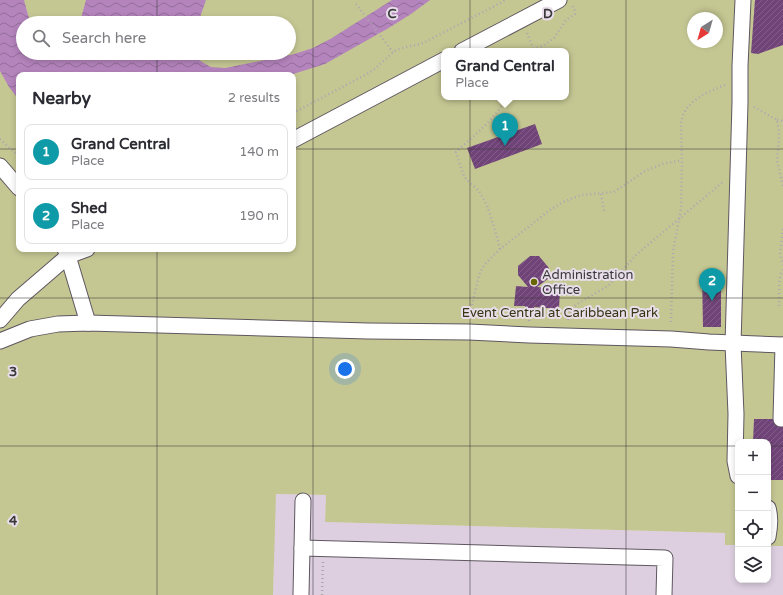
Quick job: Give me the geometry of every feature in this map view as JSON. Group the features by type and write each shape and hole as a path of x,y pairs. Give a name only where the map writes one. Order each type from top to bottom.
{"street":[{"path":"468,48 559,0"},
{"path":"738,475 735,461 736,414 733,344 743,0"},
{"path":"296,138 441,62"},
{"path":"0,166 16,185"},
{"path":"0,320 18,299 66,252"},
{"path":"67,252 88,323"},
{"path":"0,341 30,329 58,324 88,323 368,331 469,332 671,339 733,344 783,345 781,419"},
{"path":"301,595 303,501"},
{"path":"302,548 665,558 664,595"}],"path":[{"path":"296,111 367,74 376,68 393,52 428,41 506,0"},
{"path":"538,48 554,38 566,20 575,14 569,0"},
{"path":"356,4 393,52"},
{"path":"526,30 533,48"},
{"path":"672,322 673,251 681,209 681,124 683,115 694,101 704,94 731,82 741,81"},
{"path":"500,249 487,205 479,191 464,176 456,152 487,124 504,100"},
{"path":"740,103 746,104 777,120 783,121"},
{"path":"777,120 779,132 777,161 783,186"},
{"path":"0,139 16,153"},
{"path":"471,313 479,275 484,265 500,249 550,210 563,202 581,195 614,192 645,171 663,164 682,160"},
{"path":"568,320 569,314 577,304 608,286 637,254 721,184 738,166"},
{"path":"601,194 604,211"},
{"path":"783,229 780,254 783,265"},
{"path":"779,306 780,280 783,270"},
{"path":"322,595 324,549"}],"shaded area":[{"path":"275,494 326,495 325,522 725,533 725,545 735,545 735,583 771,583 771,546 783,546 783,595 273,595"}],"green space":[{"name":"Event Central at Caribbean Park","path":"0,0 783,0 783,546 771,546 771,439 735,439 735,545 725,545 725,533 325,522 326,495 276,494 273,595 0,595"}],"water":[{"path":"0,0 24,0 28,16 16,16 16,60 199,60 211,67 225,68 265,60 296,60 296,53 313,48 332,38 392,0 430,0 387,29 325,64 296,73 16,72 16,96 0,71"},
{"path":"86,0 206,0 200,16 82,16"}],"building":[{"path":"755,0 783,0 783,45 758,54 751,53"},
{"path":"535,124 542,144 475,169 467,148"},
{"name":"Administration Office","path":"530,256 539,256 549,268 549,278 537,287 560,289 559,309 534,307 525,308 525,306 514,306 516,286 528,287 518,275 518,266"},
{"path":"702,275 721,275 721,327 703,327"},
{"path":"754,419 783,419 783,480 771,480 771,439 753,439"}],"place":[{"name":"Grand Central","path":"505,146"},
{"name":"Administration Office","path":"534,282"},
{"name":"Shed","path":"712,301"}]}
